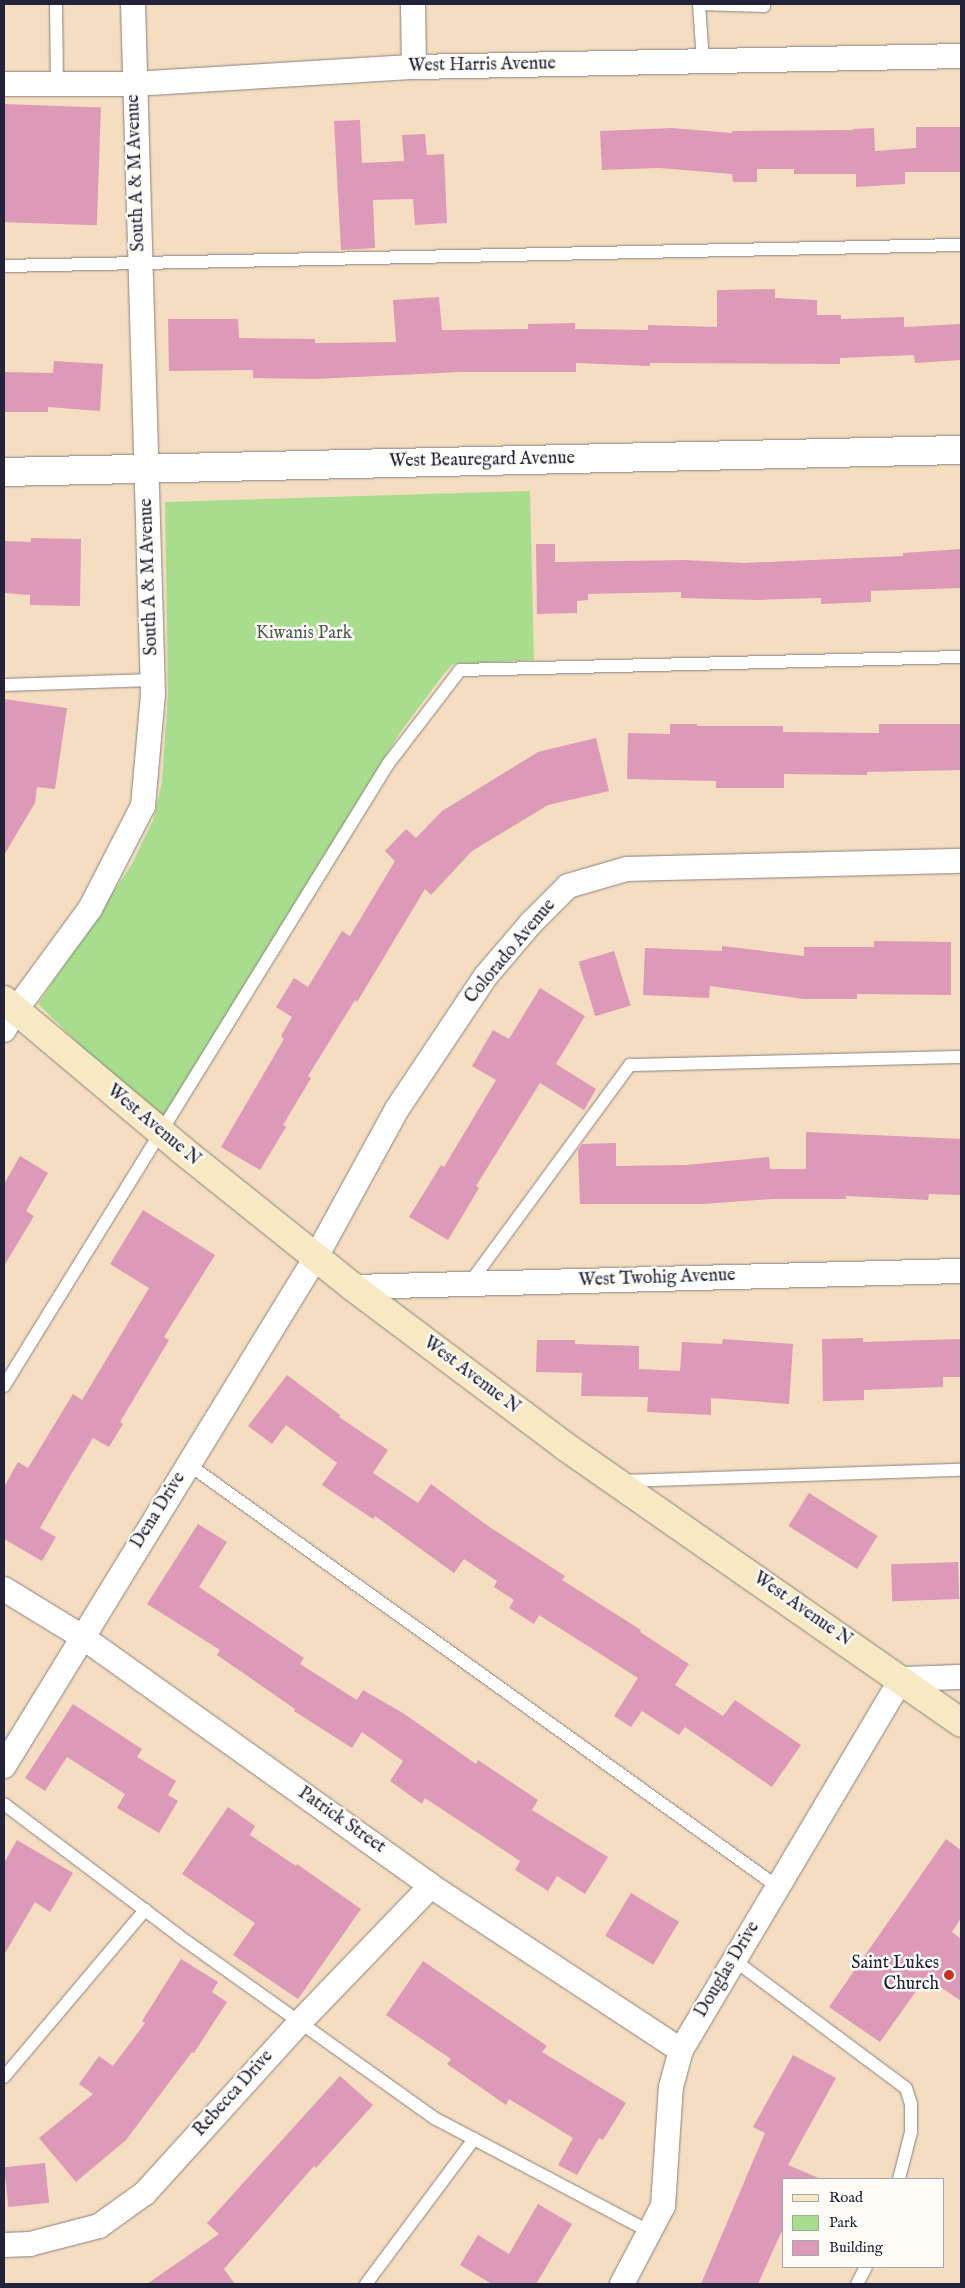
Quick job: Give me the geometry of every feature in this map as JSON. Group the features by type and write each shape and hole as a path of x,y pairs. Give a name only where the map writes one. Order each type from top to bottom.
{"main road":[{"name":"West Avenue N","path":"8,1014 160,1132 353,1287 566,1447 901,1679 961,1723"}],"street":[{"name":"South A & M Avenue","path":"8,1014 90,909 143,806 152,680 133,4"},
{"path":"413,4 414,67"},
{"name":"West Harris Avenue","path":"4,84 134,84 414,67 961,56"},
{"name":"West Beauregard Avenue","path":"4,472 961,450"},
{"name":"Colorado Avenue","path":"316,1257 396,1109 485,977 531,923 568,886 627,869 961,861"},
{"name":"Dena Drive","path":"4,1766 81,1636 316,1257"},
{"name":"West Twohig Avenue","path":"353,1287 961,1271"},
{"name":"Patrick Street","path":"4,1589 81,1636 431,1886 681,2050"},
{"path":"901,1679 961,1677"},
{"name":"Douglas Drive","path":"622,2284 663,2206 671,2087 681,2050 901,1679"},
{"name":"Rebecca Drive","path":"4,2245 30,2244 99,2226 145,2193 300,2022 431,1886"}],"lane":[{"path":"56,4 57,84"},
{"path":"703,62 698,4 764,6 764,4"},
{"path":"4,266 961,245"},
{"path":"4,1386 388,764 460,670 961,657"},
{"path":"4,685 152,680"},
{"path":"468,1284 630,1065 961,1057"},
{"path":"188,1464 778,1887"},
{"path":"616,1482 961,1470"},
{"path":"4,1804 145,1910 436,2119 650,2232"},
{"path":"4,2077 145,1910"},
{"path":"734,1960 906,2088 911,2104 911,2132 899,2178"},
{"path":"366,2284 474,2139"},
{"path":"857,2284 865,2268"}],"green space":[{"name":"Kiwanis Park","path":"530,491 534,660 453,664 443,675 401,731 160,1124 38,1004 132,864 154,818 162,782 168,694 165,502"}],"building":[{"path":"4,104 101,107 97,225 4,222"},
{"path":"360,120 362,163 404,161 402,135 425,134 427,155 444,154 447,223 415,225 413,199 373,200 375,248 341,250 334,121"},
{"path":"916,127 961,127 961,172 905,172 905,184 856,187 856,174 794,174 794,169 757,169 757,182 733,182 732,174 659,168 602,170 600,131 672,128 732,133 732,131 853,130 874,128 875,151 916,148"},
{"path":"775,289 775,298 817,300 817,315 841,315 841,319 904,317 904,327 961,324 961,360 915,363 914,355 840,358 840,364 650,363 650,366 576,363 576,372 461,372 314,379 253,378 253,370 169,371 168,319 238,319 239,338 315,339 315,343 396,342 393,300 439,297 442,330 528,329 528,324 575,323 575,329 648,330 648,325 717,327 717,290"},
{"path":"54,361 103,364 100,411 48,407 48,412 4,412 4,372 53,373"},
{"path":"31,538 81,539 80,606 30,605 30,595 4,593 4,541 31,542"},
{"path":"536,544 555,544 555,562 685,560 744,563 903,556 903,553 961,549 961,588 871,591 871,602 821,604 821,598 758,600 681,598 681,592 588,594 588,600 577,601 577,613 537,614"},
{"path":"4,699 67,708 55,789 37,787 35,803 4,855"},
{"path":"670,724 697,724 697,726 783,726 783,732 879,733 879,724 961,724 961,770 867,772 867,775 784,774 784,788 716,788 716,781 627,779 628,733 670,734"},
{"path":"596,738 609,791 548,805 472,851 431,895 425,889 357,1002 355,1000 308,1076 311,1078 283,1125 286,1127 260,1170 221,1147 284,1039 281,1036 292,1017 276,1007 294,978 308,987 342,931 350,936 395,861 385,851 406,829 416,838 442,811 538,752"},
{"path":"874,941 951,942 951,995 857,994 857,999 804,999 710,986 709,998 643,995 645,948 722,951 722,946 804,956 804,947 874,947"},
{"path":"614,951 631,1006 595,1016 579,962"},
{"path":"540,988 585,1016 556,1064 596,1089 584,1110 540,1083 476,1186 479,1188 448,1240 409,1217 441,1165 444,1167 496,1080 472,1066 493,1030 509,1039"},
{"path":"806,1132 961,1139 961,1195 929,1194 928,1200 846,1196 846,1199 772,1199 703,1204 580,1204 578,1150 582,1144 616,1143 616,1166 686,1165 769,1157 770,1169 806,1169"},
{"path":"20,1156 48,1173 26,1211 34,1216 4,1266 4,1184"},
{"path":"143,1210 215,1255 164,1337 169,1340 120,1422 123,1424 109,1447 93,1438 40,1528 56,1537 42,1561 4,1539 4,1487 18,1462 28,1468 73,1394 82,1400 149,1288 110,1264"},
{"path":"863,1338 863,1342 961,1339 961,1377 943,1377 943,1387 864,1390 864,1400 823,1401 822,1339"},
{"path":"723,1339 793,1344 789,1404 711,1398 711,1415 647,1412 648,1397 581,1396 582,1373 536,1372 537,1340 575,1340 575,1344 639,1346 639,1369 680,1371 682,1342 722,1344"},
{"path":"287,1375 340,1415 339,1417 388,1450 373,1473 418,1503 431,1484 488,1526 565,1576 562,1580 641,1630 640,1632 689,1664 675,1685 723,1716 735,1700 801,1745 772,1787 685,1727 679,1735 642,1711 631,1727 614,1716 638,1678 539,1615 534,1624 509,1608 514,1600 494,1587 497,1581 464,1559 454,1573 375,1516 373,1519 322,1485 337,1463 286,1425 272,1444 248,1426"},
{"path":"809,1493 878,1536 857,1569 788,1526"},
{"path":"198,1524 227,1542 199,1587 304,1658 300,1664 357,1700 363,1690 403,1713 476,1764 478,1760 538,1800 532,1810 608,1857 585,1894 557,1876 548,1891 515,1870 520,1861 425,1798 422,1804 390,1781 403,1761 362,1732 352,1748 294,1711 295,1709 217,1655 220,1650 147,1604"},
{"path":"958,1562 959,1599 892,1601 891,1564"},
{"path":"73,1704 142,1749 137,1757 176,1781 168,1795 178,1801 159,1833 117,1808 125,1794 67,1757 45,1791 25,1778"},
{"path":"228,1807 255,1826 250,1835 296,1866 297,1864 361,1909 298,1999 233,1955 255,1923 182,1874"},
{"path":"946,1839 961,1850 961,1918 952,1932 961,1939 961,2001 926,1977 880,2042 829,2007"},
{"path":"17,1840 73,1873 50,1912 35,1902 4,1955 4,1863"},
{"path":"631,1893 679,1922 653,1965 605,1936"},
{"path":"181,1959 218,1982 212,1992 227,2002 194,2053 192,2052 126,2140 76,2182 39,2138 93,2094 79,2084 99,2056 113,2066 145,2023 142,2021"},
{"path":"423,1961 547,2046 542,2052 626,2103 603,2140 599,2138 577,2175 558,2165 573,2138 509,2099 506,2105 447,2064 451,2059 386,2015"},
{"path":"793,2055 836,2078 788,2165 819,2178 782,2178 782,2230 758,2284 701,2284 765,2133 753,2127"},
{"path":"340,2076 373,2105 316,2168 314,2166 224,2269 235,2284 147,2284 219,2234 207,2223"},
{"path":"45,2163 49,2203 8,2207 4,2167"},
{"path":"538,2204 572,2224 536,2284 492,2284 460,2265 478,2235 509,2254"}],"place":[{"name":"Saint Lukes Church","path":"949,1975"}]}
